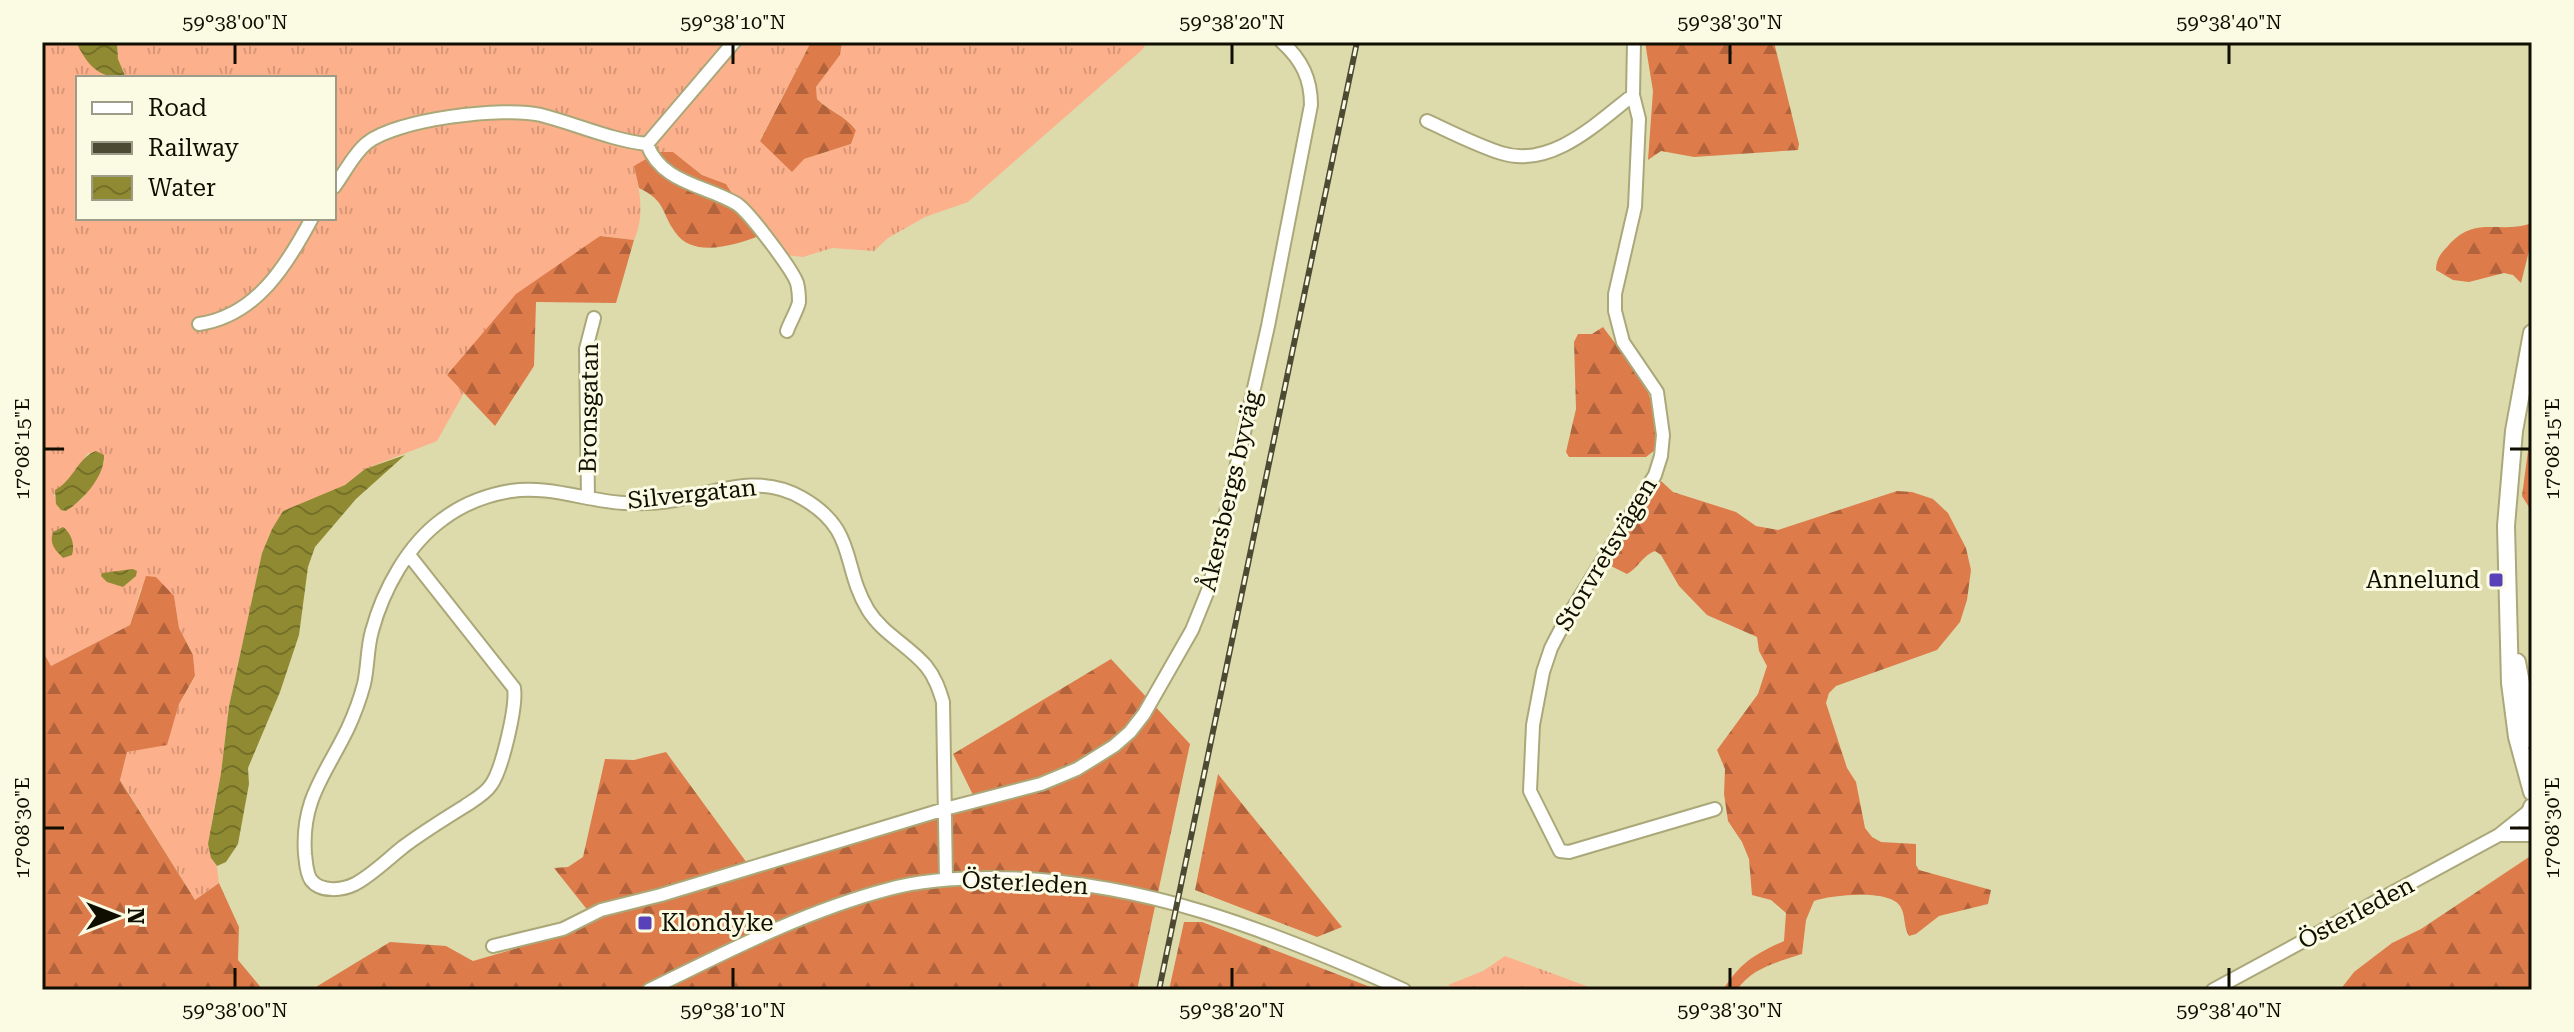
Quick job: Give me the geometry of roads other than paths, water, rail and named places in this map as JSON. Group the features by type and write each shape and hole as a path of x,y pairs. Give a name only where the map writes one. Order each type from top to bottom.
{"main road":[{"path":"2532,333 2514,431 2506,526 2510,683 2517,737 2532,792"},
{"path":"2509,613 2532,740"},
{"path":"2530,809 2527,822 2532,834"}],"street":[{"path":"647,144 734,42"},
{"name":"Åkersbergs byväg","path":"493,946 563,929 601,910 1041,784 1077,769 1130,732 1144,714 1203,608 1229,504 1308,129 1311,97 1307,74 1293,52 1282,42"},
{"name":"Storvretsvägen","path":"1634,42 1633,95 1639,119 1635,207 1615,294 1615,311 1623,342 1657,392 1663,423 1661,456 1655,475 1551,648 1533,725 1530,791 1560,851 1569,852 1715,809"},
{"path":"1427,121 1504,155 1536,156 1594,127 1633,95"},
{"path":"336,184 366,143 391,130 427,121 507,112 537,114 647,144"},
{"path":"647,144 652,158 666,173 740,206 751,216 797,283 799,302 787,331"},
{"path":"199,324 221,321 239,312 286,265 311,220"},
{"name":"Bronsgatan","path":"588,498 586,349 594,318"},
{"name":"Silvergatan","path":"409,555 514,688 514,708 497,773 483,794 421,834 357,883 339,889 315,883 308,871 304,840 308,811 319,779 347,730 359,701 372,631 380,607 393,580 409,555 421,539 443,519 473,500 511,491 531,489 612,502 653,503 741,484 793,493 822,513 844,539 857,588 869,611 898,643 928,667 937,683 943,702 946,879"},
{"name":"Österleden","path":"2213,990 2499,835 2530,809"},
{"name":"Österleden","path":"2499,835 2532,834"},
{"name":"Österleden","path":"649,990 840,903 892,888 946,879 1026,878 1072,882 1161,898 1266,931 1404,990"}],"water":[{"path":"76,42 117,42 118,59 125,76 101,73 85,58"},
{"path":"96,451 104,455 97,479 79,501 66,511 61,510 56,504 55,490 67,481 85,458"},
{"path":"405,455 356,499 315,547 308,567 299,635 280,692 248,768 249,784 238,844 226,862 217,866 211,858 208,844 229,706 262,553 272,529 283,511 345,485 365,469"},
{"path":"63,527 71,536 73,547 72,555 63,558 52,540 53,532"},
{"path":"137,571 136,576 123,587 107,582 101,576 102,573"}],"railway":[{"path":"1159,990 1357,42"}],"place":[{"name":"Annelund","path":"2496,580"},
{"name":"Klondyke","path":"645,923"}]}
